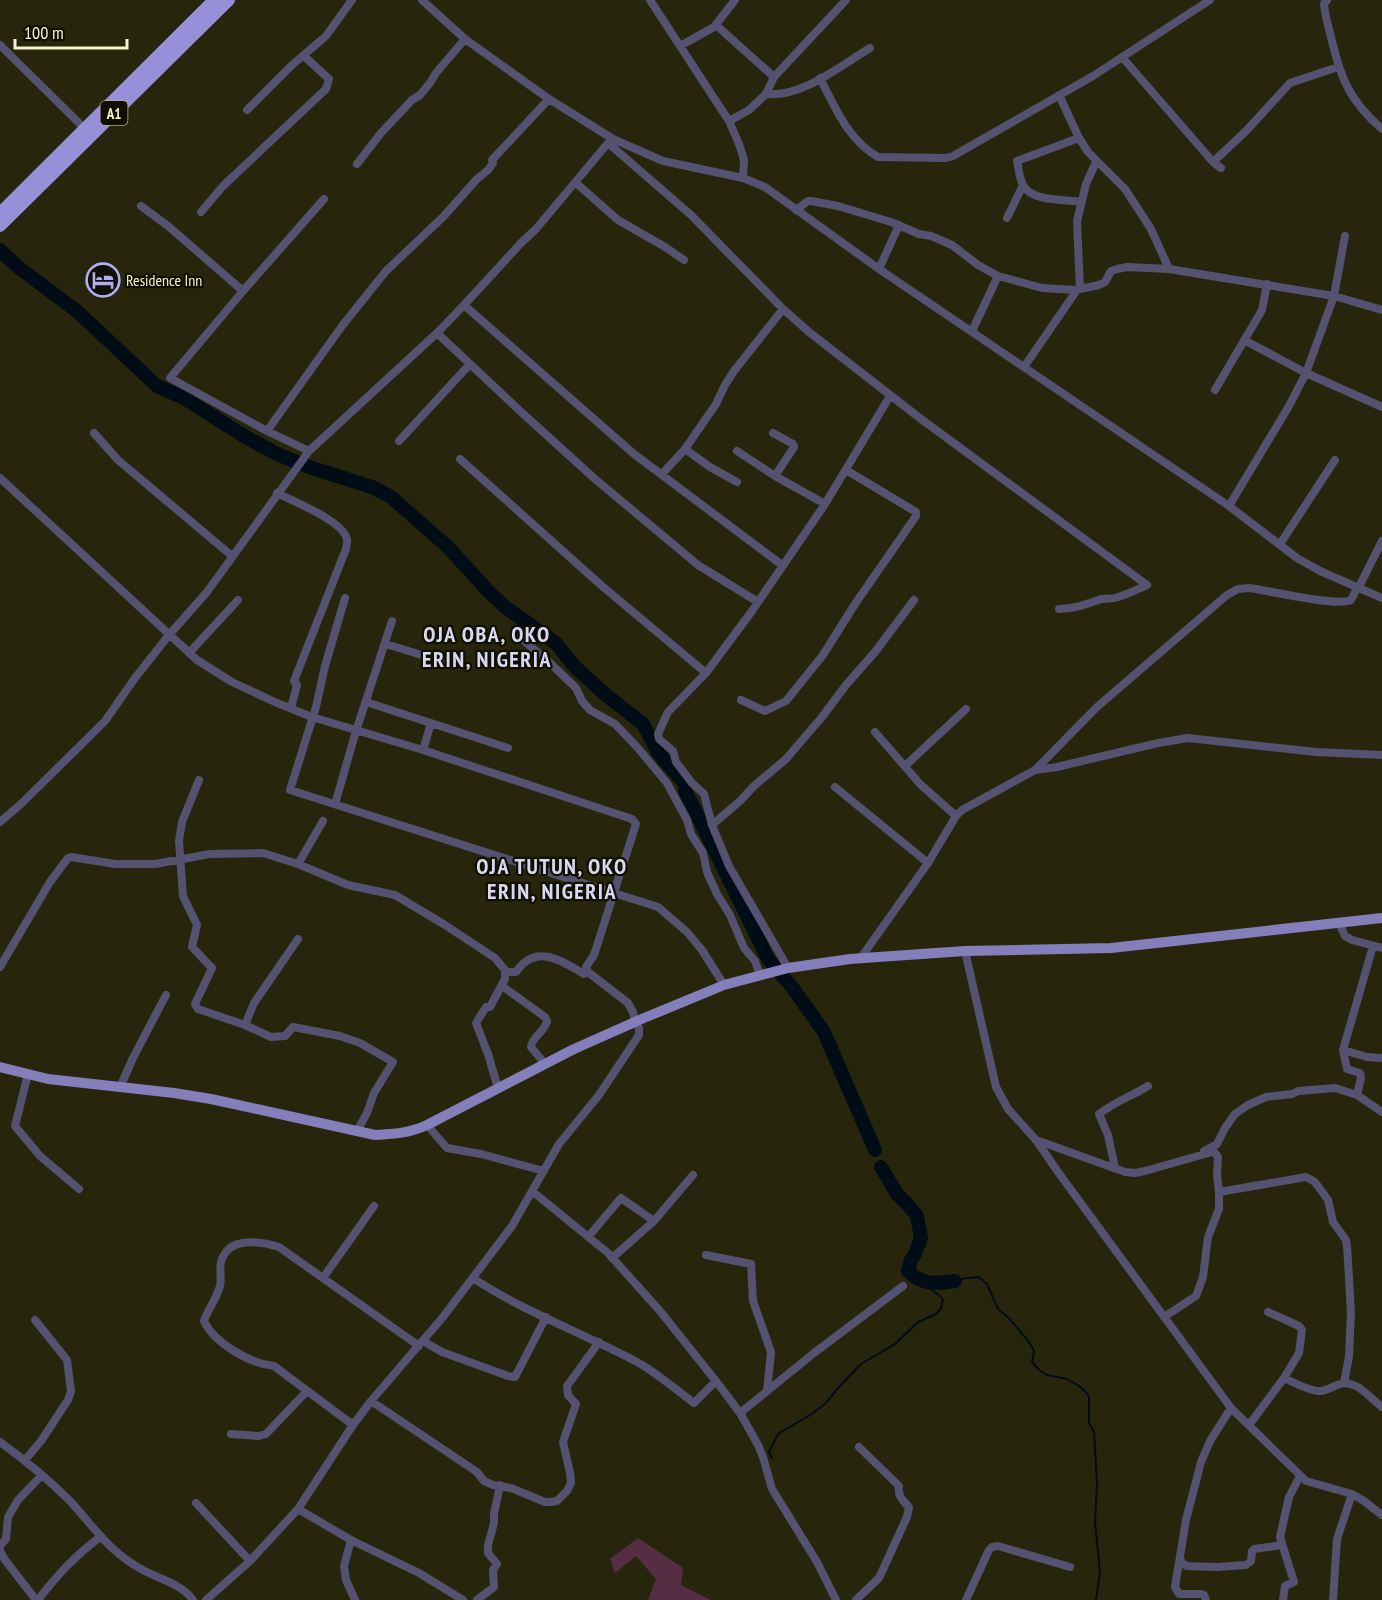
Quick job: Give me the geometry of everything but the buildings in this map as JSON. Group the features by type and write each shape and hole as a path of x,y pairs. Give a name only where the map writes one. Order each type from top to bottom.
{"highway":[{"name":"A1","path":"0,213 214,0"},
{"name":"A1","path":"0,226 229,0"}],"main road":[{"path":"0,1067 48,1079 211,1099 375,1135 397,1134 428,1125 574,1049 635,1022 724,986 786,969 861,958 965,951 1112,948 1382,918"}],"street":[{"path":"247,110 292,65 326,36 352,0"},
{"path":"422,0 465,39 610,141 691,215 783,309 809,332 1023,496 1147,585 1127,595 1112,599 1103,598 1070,609 1059,609"},
{"path":"650,0 729,121 744,160 743,178"},
{"path":"680,46 716,25 735,0"},
{"path":"729,121 749,110 766,94 774,77 846,0"},
{"path":"820,78 851,134 878,158 939,159 953,156 1059,95 1210,0"},
{"path":"1327,0 1324,4 1325,16 1338,68 1351,94 1366,116 1382,129"},
{"path":"716,25 774,77"},
{"path":"357,164 381,132 430,84 435,73 465,39"},
{"path":"0,45 84,128"},
{"path":"766,94 777,95 792,92 870,48"},
{"path":"201,212 223,186 326,89 328,79 304,56"},
{"path":"1122,57 1213,162 1221,168"},
{"path":"1213,162 1290,84 1338,68"},
{"path":"1059,95 1079,138 1096,162 1125,189 1151,229 1169,269"},
{"path":"267,431 342,326 386,271 488,170 493,163 492,160 549,99"},
{"path":"1079,138 1017,161 1023,185 1028,191 1052,200 1082,202"},
{"path":"610,141 663,161 743,178 765,188 879,269 1229,506 1297,558 1320,572 1382,598"},
{"path":"0,822 105,721 169,635 207,592 307,453 437,333 536,229 610,141"},
{"path":"1024,367 1078,289 1077,221 1086,184 1096,162"},
{"path":"576,183 618,220 684,260"},
{"path":"1006,218 1023,185"},
{"path":"307,453 170,378 324,199"},
{"path":"796,210 808,201 818,201 899,225 952,245 978,265 998,276 1042,288 1078,289 1099,285 1105,282 1111,272 1127,267 1169,269 1334,296 1382,310"},
{"path":"141,206 168,226 243,291"},
{"path":"879,269 899,225"},
{"path":"1229,506 1289,406 1306,373 1334,296 1345,236"},
{"path":"972,331 998,276"},
{"path":"1215,390 1262,310 1267,284"},
{"path":"464,305 634,454 782,565"},
{"path":"662,474 685,449 716,404 734,371 783,309"},
{"path":"437,333 595,479 698,565 758,602"},
{"path":"1245,340 1306,373 1382,407"},
{"path":"399,441 470,364"},
{"path":"786,969 729,866 712,825 704,794 676,762 671,749 658,737 658,732 668,712 706,673 758,602 825,504 890,396"},
{"path":"94,433 118,460 232,556"},
{"path":"773,433 793,444 794,447 775,476"},
{"path":"685,449 710,467 737,482"},
{"path":"737,452 825,504"},
{"path":"460,459 602,586 706,673"},
{"path":"1280,544 1335,460"},
{"path":"741,700 765,711 786,701 823,655 916,516 916,512 846,470"},
{"path":"0,478 189,653 232,682 312,717 423,750 632,819 636,824 594,955 586,967 588,972 627,1004 633,1012 639,1035 599,1095 560,1144 512,1226 421,1343 370,1401 298,1509 250,1562 206,1600"},
{"path":"277,493 330,520 347,538 346,549 294,681 297,685 291,708"},
{"path":"861,958 962,810 1035,770 1096,707 1227,595 1238,589 1250,588 1324,601 1347,602 1351,600 1382,541"},
{"path":"345,598 290,790 658,907 687,932 702,950 724,986"},
{"path":"189,653 238,600"},
{"path":"712,825 786,759 875,652 914,600"},
{"path":"335,804 356,730 393,621"},
{"path":"523,640 576,688 582,701 590,710 615,724 667,783 687,820 691,834 703,853 707,872 717,894 730,915 744,948 755,961 760,975"},
{"path":"386,644 447,663"},
{"path":"366,702 508,748"},
{"path":"905,766 966,709"},
{"path":"423,750 431,723"},
{"path":"875,732 920,784 956,816"},
{"path":"1035,770 1188,738 1316,752 1382,755"},
{"path":"199,780 182,822 179,841 183,896 197,925 193,949 212,968 195,1004 198,1009 245,1025 271,1037 285,1036 293,1027 340,1036 360,1043 393,1062 357,1131"},
{"path":"835,787 928,863"},
{"path":"298,864 323,821"},
{"path":"0,967 50,882 68,858 115,864 155,864 210,854 263,853 298,864 348,885 395,896 495,958 506,970 505,980 490,1007 486,1007 476,1023 498,1088"},
{"path":"1339,922 1345,936 1377,947 1343,1050 1347,1069 1360,1073 1357,1095"},
{"path":"245,1025 254,1003 298,939"},
{"path":"965,951 996,1087 1008,1109 1036,1140 1231,1408 1300,1476 1306,1480 1352,1494 1364,1500 1382,1515"},
{"path":"506,972 516,972 523,961 536,956 560,959 584,974 588,972"},
{"path":"502,986 545,1017 547,1025 531,1043 531,1047 545,1064"},
{"path":"120,1087 166,995"},
{"path":"1343,1050 1382,1058"},
{"path":"28,1074 15,1126 40,1156 80,1189"},
{"path":"1115,1168 1108,1135 1099,1114 1113,1103 1149,1086"},
{"path":"1195,1156 1217,1144 1235,1114 1260,1099 1298,1091 1329,1088 1357,1095 1382,1112"},
{"path":"428,1125 447,1148 481,1154 544,1171"},
{"path":"1036,1140 1125,1172 1135,1173 1212,1152 1216,1154 1218,1157 1216,1175 1219,1192 1218,1209 1208,1238 1200,1289 1196,1296 1164,1317"},
{"path":"612,1258 654,1221 693,1175"},
{"path":"1219,1192 1306,1177 1315,1182 1328,1200 1333,1222 1346,1240 1347,1246 1351,1312 1349,1356 1344,1383"},
{"path":"532,1191 612,1258 660,1311 740,1413 763,1457 772,1489 817,1562 836,1600"},
{"path":"588,1237 621,1198 654,1221"},
{"path":"323,1278 374,1206"},
{"path":"353,1425 274,1366 263,1365 234,1351 206,1326 204,1321 220,1287 221,1261 231,1247 254,1241 279,1247 421,1343 508,1376 515,1377 546,1317"},
{"path":"706,1255 751,1264 753,1301 771,1352 767,1391"},
{"path":"472,1278 640,1364 694,1402 716,1381"},
{"path":"740,1413 903,1286"},
{"path":"1249,1425 1284,1378 1299,1353 1302,1330 1299,1326 1268,1312"},
{"path":"25,1460 41,1441 68,1400 71,1391 67,1360 35,1320"},
{"path":"370,1401 493,1485 511,1488 544,1502 557,1501 571,1483 563,1442 576,1404 566,1390 599,1342"},
{"path":"1284,1378 1320,1391 1344,1383 1357,1386 1382,1407"},
{"path":"231,1434 259,1436 266,1434 307,1391"},
{"path":"1206,1600 1201,1594 1179,1594 1175,1587 1186,1520 1201,1462 1210,1441 1231,1408"},
{"path":"0,1442 42,1475 70,1502 100,1538 123,1558 185,1591 194,1600"},
{"path":"856,1600 879,1578 909,1507 899,1493 899,1486 859,1447"},
{"path":"42,1475 18,1500 8,1517 6,1539 0,1546 5,1560 37,1600 71,1561 100,1538"},
{"path":"1283,1600 1285,1586 1294,1582 1280,1537 1286,1505 1300,1476"},
{"path":"477,1600 494,1587 493,1570 497,1564 488,1553 488,1545 500,1485"},
{"path":"1333,1600 1337,1539 1352,1494"},
{"path":"196,1503 250,1562"},
{"path":"298,1509 351,1540 418,1573 463,1600"},
{"path":"351,1540 344,1566 346,1580 355,1600"},
{"path":"1180,1559 1188,1566 1246,1565 1251,1562 1254,1549 1282,1545"},
{"path":"966,1600 992,1547 998,1546 1070,1567"}],"shaded area":[{"path":"638,1538 683,1568 681,1585 711,1600 648,1600 656,1579 636,1556 615,1573 610,1559"}],"waterway":[{"path":"0,250 18,267 78,312 157,386 184,398 279,455 372,487 391,497 448,547 505,607 556,643 574,666 643,724 659,754 686,785 685,791 768,959 792,987 824,1032 875,1150"},
{"path":"881,1167 897,1194 917,1216 921,1238 908,1271 924,1281 942,1283 955,1281"},
{"path":"955,1281 979,1277 987,1284 998,1309 1009,1318 1029,1342 1034,1351 1032,1362 1039,1370 1047,1375 1067,1379 1085,1391 1089,1397 1089,1423 1094,1432 1097,1483 1095,1522 1100,1572 1096,1600"},
{"path":"772,1458 769,1452 778,1434 825,1404 861,1364 895,1344 918,1322 936,1314 941,1308 943,1300 940,1296 919,1280"}],"place":[{"name":"Residence Inn","path":"103,280"}],"district":[{"name":"OJA OBA, OKO ERIN, NIGERIA","path":"487,646"},
{"name":"OJA TUTUN, OKO ERIN, NIGERIA","path":"552,878"}]}
